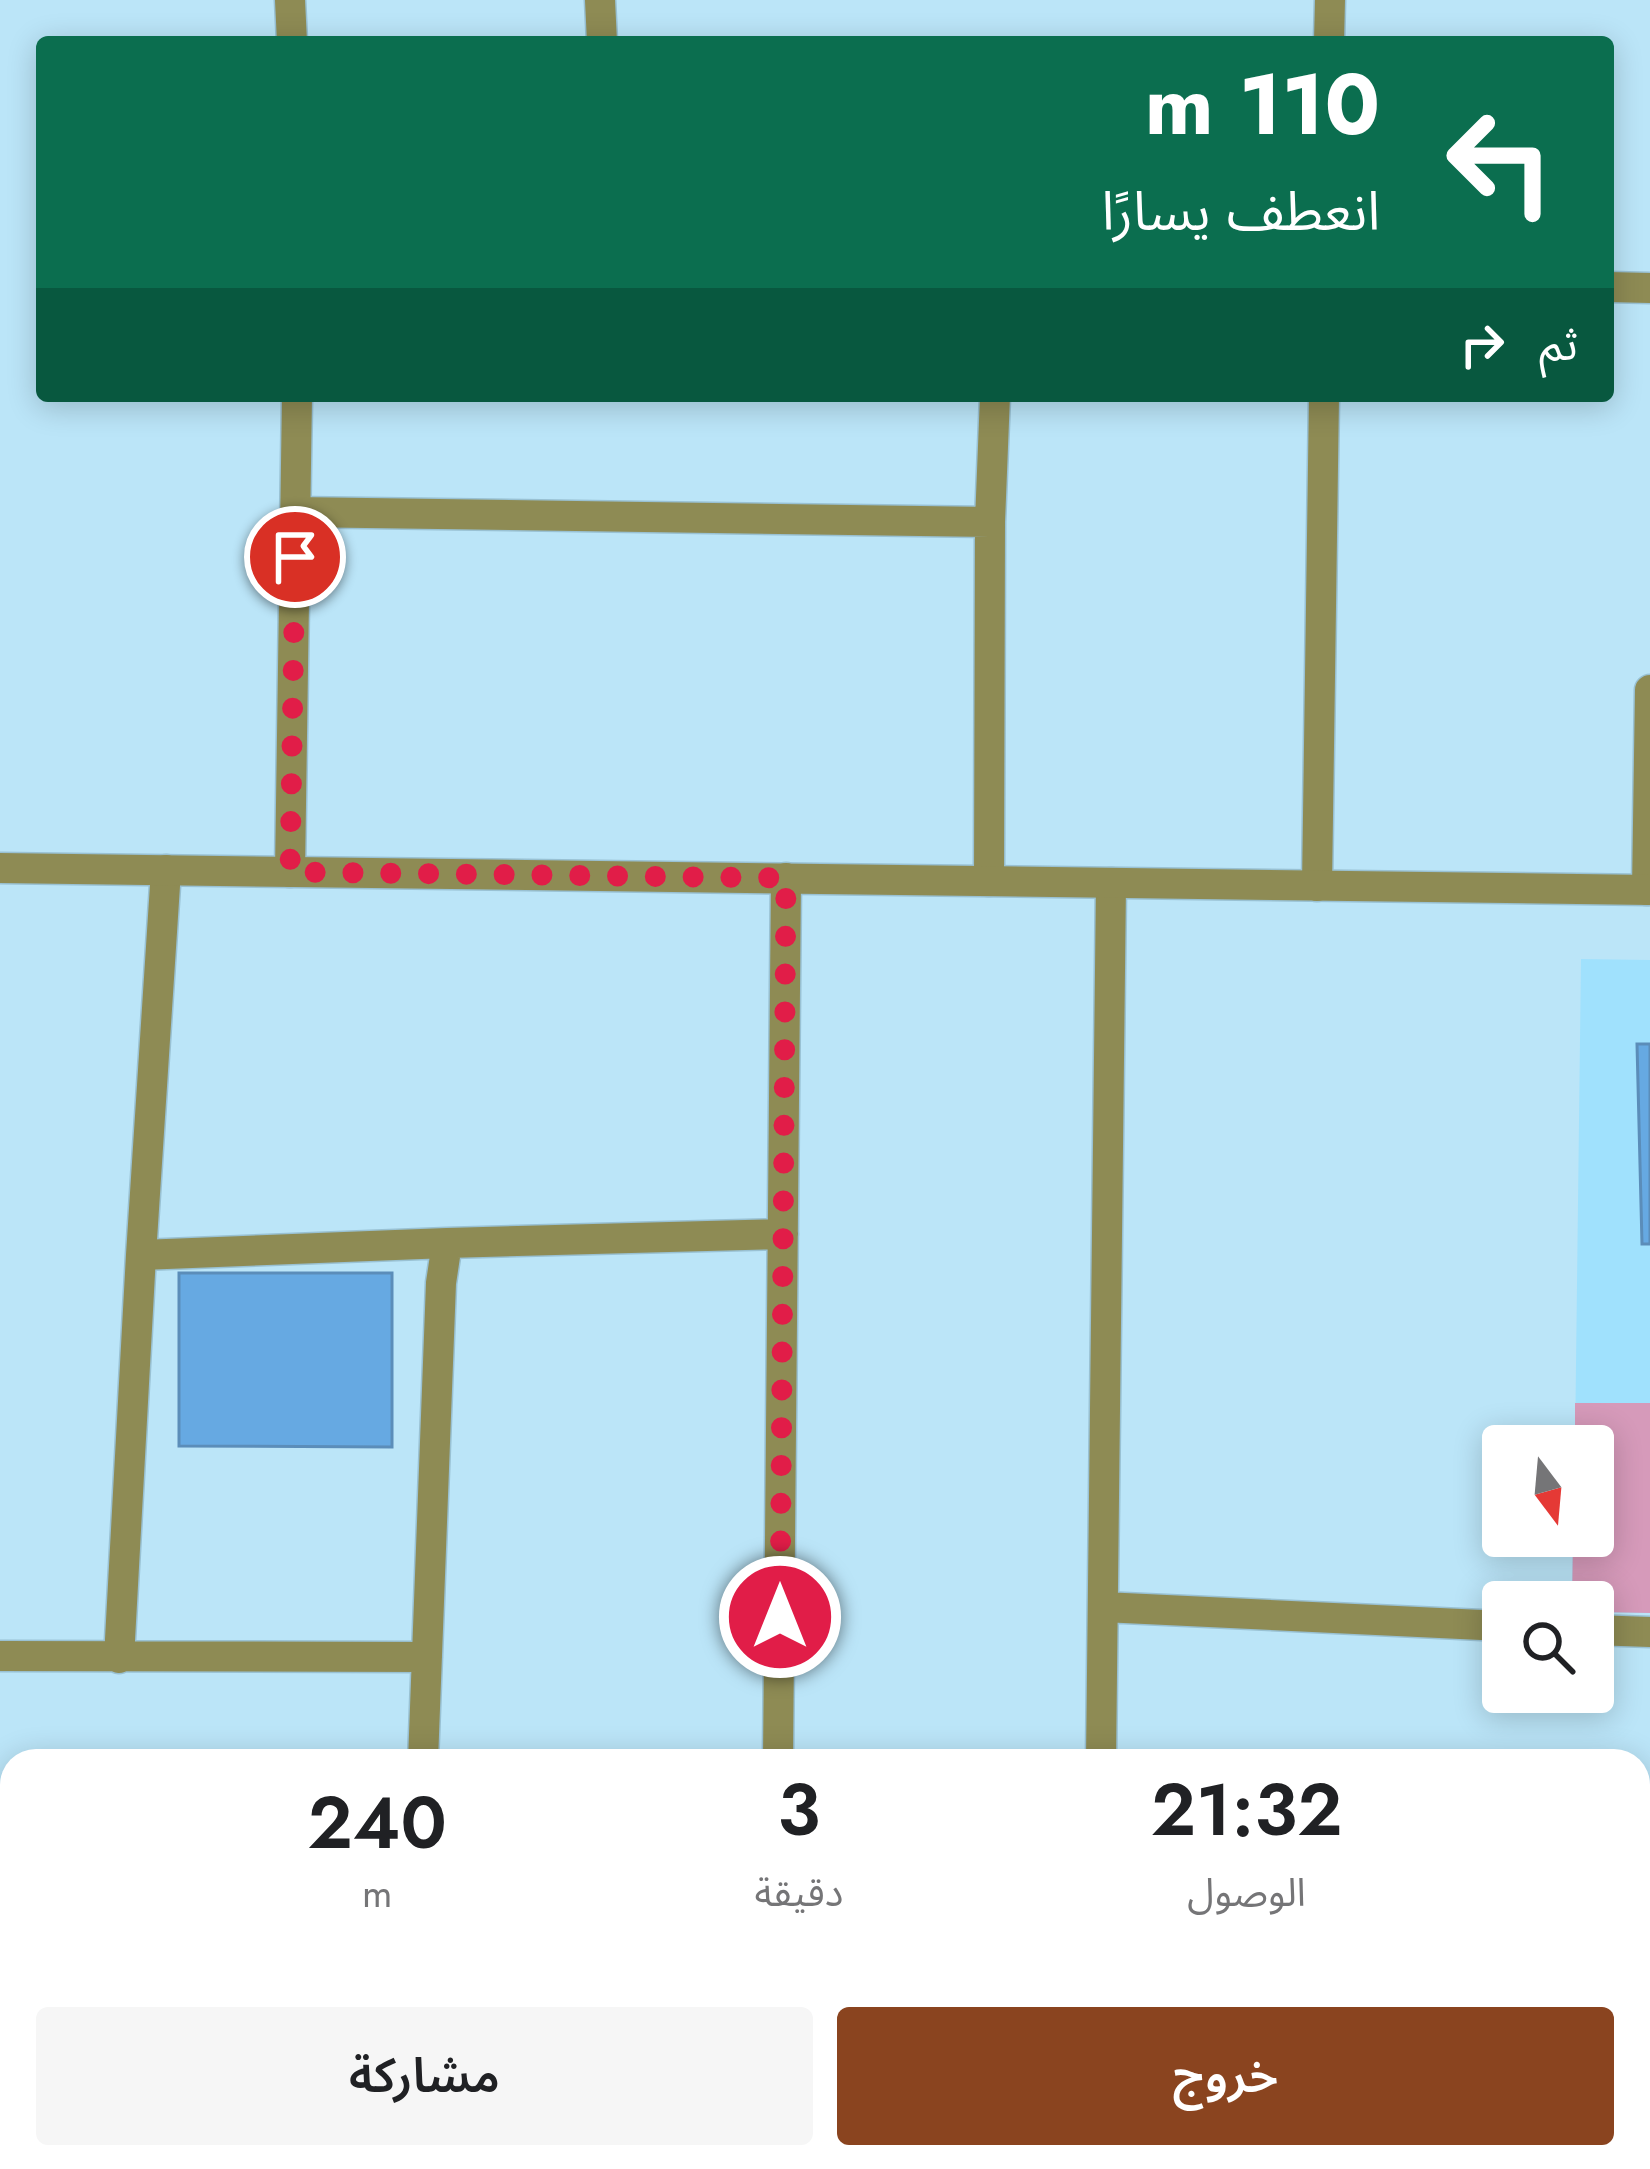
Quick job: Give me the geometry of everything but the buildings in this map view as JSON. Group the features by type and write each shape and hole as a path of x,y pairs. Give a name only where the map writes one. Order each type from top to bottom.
{"street":[{"path":"290,0 292,36"},
{"path":"600,0 602,36"},
{"path":"1329,36 1330,0"},
{"path":"1614,287 1650,288"},
{"path":"290,872 297,402"},
{"path":"989,881 995,402"},
{"path":"1316,886 1324,402"},
{"path":"295,512 990,522"},
{"path":"0,868 1648,890 1650,690"},
{"path":"119,1658 166,870"},
{"path":"778,1749 786,878"},
{"path":"1101,1749 1111,883"},
{"path":"141,1255 783,1234"},
{"path":"423,1749 441,1283 447,1244"},
{"path":"1103,1607 1482,1625"},
{"path":"1614,1631 1650,1633"},
{"path":"0,1656 427,1657"}],"shaded area":[{"path":"1581,959 1650,960 1650,1613 1614,1612 1614,1581 1572,1581 1573,1557 1614,1557 1614,1425 1575,1425"},
{"path":"1575,1403 1650,1403 1650,1613 1614,1612 1614,1581 1572,1581 1573,1557 1614,1557 1614,1425 1575,1425"}],"route":[{"path":"295,557 290,872 786,878 780,1617"}]}
